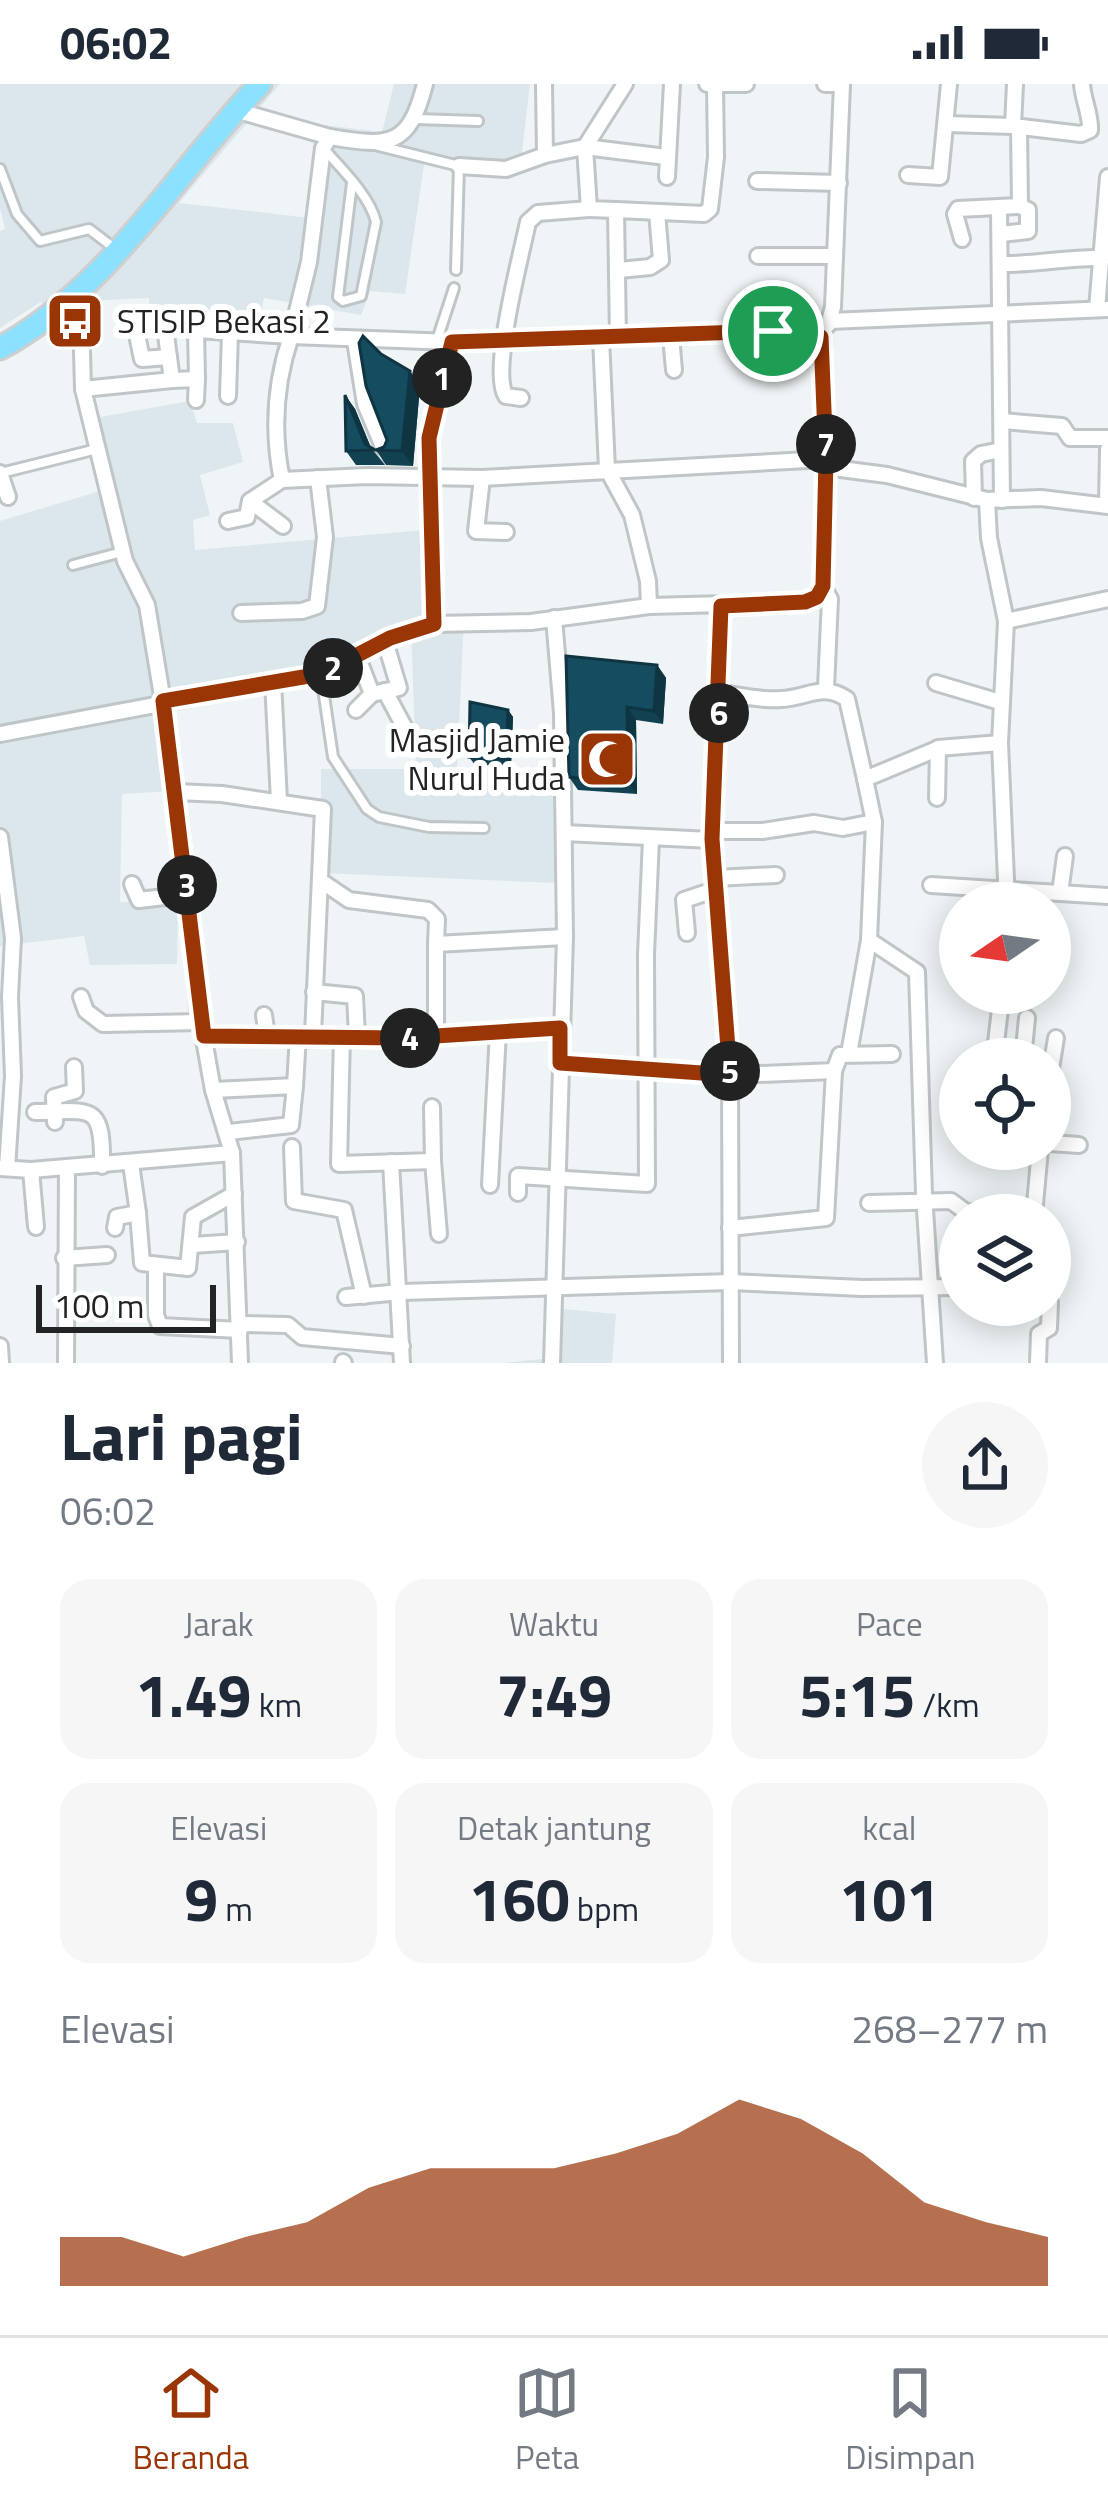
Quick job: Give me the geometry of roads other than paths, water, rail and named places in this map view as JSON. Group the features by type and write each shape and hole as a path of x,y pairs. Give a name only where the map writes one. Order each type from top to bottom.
{"main road":[{"path":"0,348 24,335 75,293 117,251 260,84"}],"street":[{"path":"235,110 327,142 366,143 396,138 416,119 425,84"},
{"path":"544,84 545,155"},
{"path":"589,209 584,147 625,84"},
{"path":"667,177 672,84"},
{"path":"521,398 501,391 504,339 530,217 589,209 704,214 710,209 716,157 711,84 746,84"},
{"path":"0,734 321,674 385,640 434,624 554,619 649,606 805,602 817,597 823,586 826,463 821,337 830,321 842,84 825,84"},
{"path":"908,175 940,178 949,84"},
{"path":"1015,84 1021,206"},
{"path":"946,124 1086,134 1091,120 1084,109 1082,84"},
{"path":"282,480 276,452 279,370 309,262 327,142"},
{"path":"459,166 506,170 584,147 665,157"},
{"path":"830,321 1102,309 1108,177"},
{"path":"757,181 839,183"},
{"path":"962,239 955,214 958,209 1021,206 1028,210 1028,231 1001,234"},
{"path":"999,208 1002,421 988,499 989,538 1006,621 1000,743 1006,882"},
{"path":"616,210 618,337"},
{"path":"619,270 650,267 661,260 657,212"},
{"path":"758,256 835,256"},
{"path":"1000,265 1102,258"},
{"path":"75,293 81,314 83,389 123,551 143,593 163,701 202,1029 213,1090 232,1153 240,1363"},
{"path":"135,325 142,359 169,357"},
{"path":"196,400 196,330 355,341 773,331 821,337"},
{"path":"228,396 230,333"},
{"path":"166,335 172,380"},
{"path":"671,336 674,370"},
{"path":"601,338 607,469 632,515 648,581 649,606"},
{"path":"355,341 365,404 386,454"},
{"path":"434,624 429,438 444,341"},
{"path":"83,389 197,380"},
{"path":"1002,421 1062,425 1070,438 1108,437"},
{"path":"974,444 973,461 988,499"},
{"path":"228,521 247,517 250,501 282,480 482,478 826,463 988,499 1041,498 1107,506 1108,449"},
{"path":"973,461 1000,450"},
{"path":"0,473 8,497"},
{"path":"241,613 302,611 317,605 325,537 318,478"},
{"path":"482,478 476,531 506,532"},
{"path":"250,501 283,526"},
{"path":"823,586 830,599 826,688"},
{"path":"1006,621 1108,599"},
{"path":"721,606 712,835 730,1075 731,1363"},
{"path":"552,1363 547,1186 560,1063 565,937 562,713 554,619"},
{"path":"356,710 378,693 399,688 385,640"},
{"path":"357,655 406,732"},
{"path":"273,681 280,801"},
{"path":"936,683 1000,702"},
{"path":"720,693 781,700 826,688 847,700 874,823 869,940 849,1054"},
{"path":"865,779 942,746 1000,743"},
{"path":"937,749 937,798"},
{"path":"175,792 323,809 314,992 292,1125 229,1132"},
{"path":"564,832 651,839 814,823 843,828 874,823"},
{"path":"0,837 13,938 3,1168 102,1166 232,1153"},
{"path":"493,1168 518,1185 647,1184 646,954 651,839"},
{"path":"1061,882 1065,856"},
{"path":"686,933 685,900 716,883 776,875"},
{"path":"321,880 349,899 428,910 437,920 436,1036"},
{"path":"132,884 137,899 189,894"},
{"path":"931,885 939,886"},
{"path":"1071,894 1108,896"},
{"path":"436,944 565,937"},
{"path":"869,940 917,972 935,1363"},
{"path":"314,992 355,996 339,1163 434,1161"},
{"path":"81,997 96,1022 97,1038"},
{"path":"264,1015 267,1036"},
{"path":"1025,1038 1027,1018"},
{"path":"96,1022 267,1036 436,1036 560,1028"},
{"path":"490,1185 498,1031"},
{"path":"730,1228 826,1218 836,1058 892,1054"},
{"path":"560,1063 730,1075 834,1070"},
{"path":"55,1117 55,1094 76,1088 74,1067"},
{"path":"213,1090 296,1086"},
{"path":"432,1107 439,1234"},
{"path":"35,1112 55,1117 82,1111 95,1118 104,1134 102,1166"},
{"path":"1071,1144 1079,1144"},
{"path":"292,1147 294,1202 344,1210 364,1296"},
{"path":"391,1162 402,1363"},
{"path":"131,1164 141,1261 156,1266 190,1268 193,1217 234,1194"},
{"path":"66,1363 67,1168"},
{"path":"32,1170 36,1227"},
{"path":"869,1203 939,1202"},
{"path":"115,1228 118,1216 138,1213"},
{"path":"193,1245 237,1242"},
{"path":"64,1258 107,1255"},
{"path":"156,1266 160,1326 288,1325 302,1337 402,1346"},
{"path":"346,1297 730,1282 939,1288"},
{"path":"1038,1363 1039,1334 1049,1326"},
{"path":"0,1346 1,1363"}],"lane":[{"path":"416,119 478,122"},
{"path":"327,142 376,222 361,296 343,302 338,296 352,183"},
{"path":"366,143 459,166 456,270"},
{"path":"0,169 17,214 40,241 89,230 117,251"},
{"path":"444,341 454,288"},
{"path":"0,473 98,449"},
{"path":"73,565 123,551"},
{"path":"321,674 333,757 367,809 379,818 429,827 484,828"}],"place":[{"name":"STISIP Bekasi 2","path":"75,321"},
{"name":"Masjid Jamie Nurul Huda","path":"607,759"}]}
